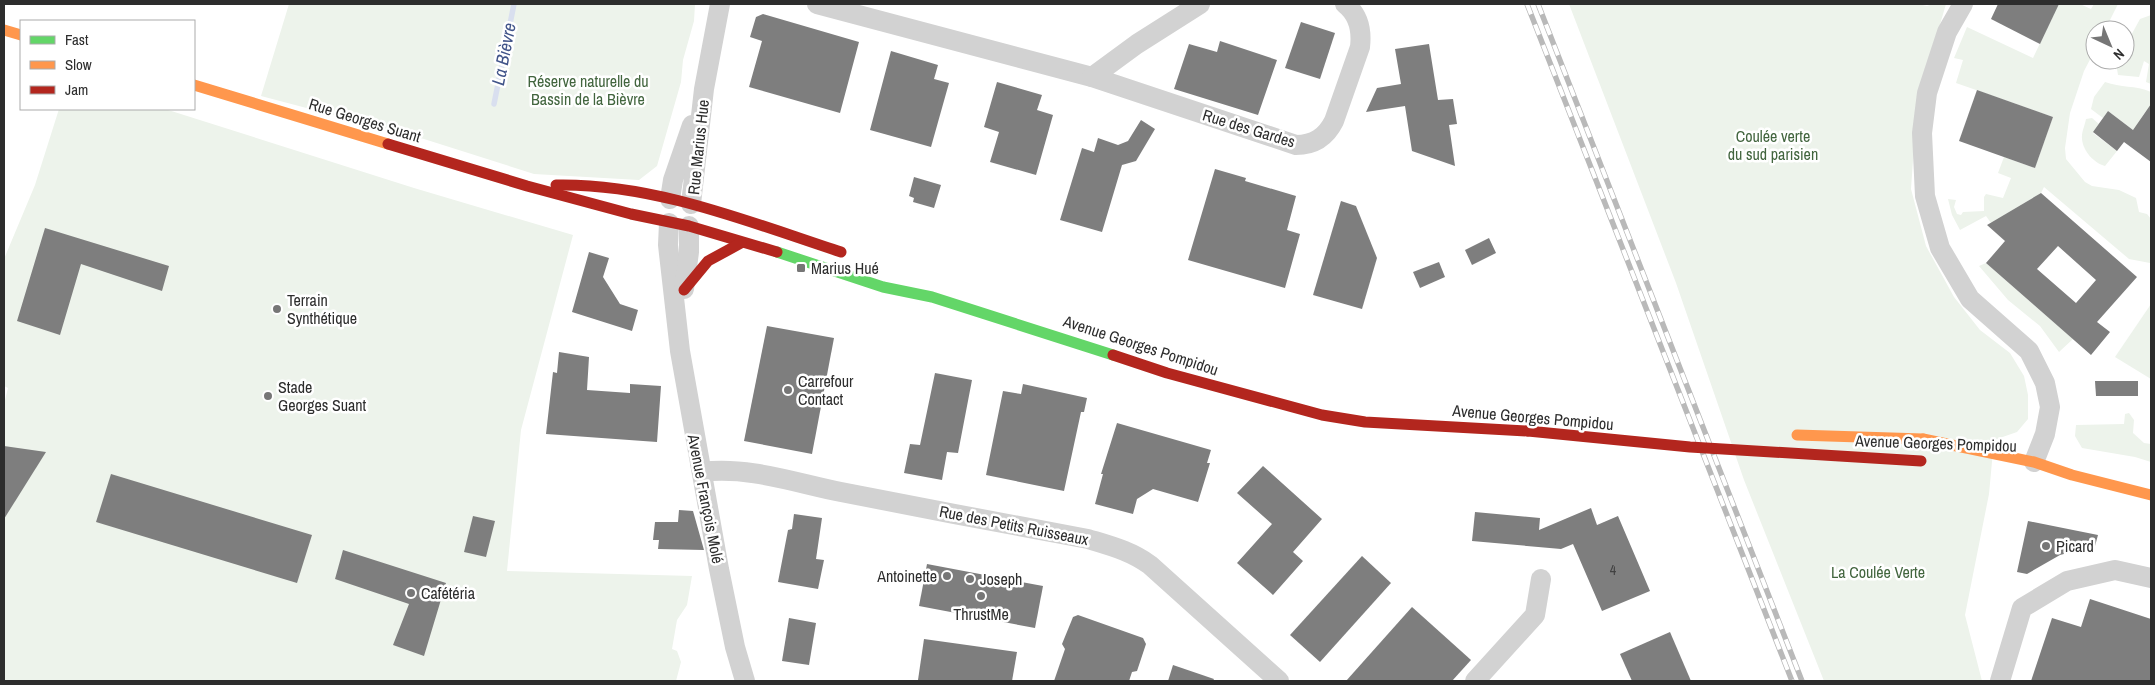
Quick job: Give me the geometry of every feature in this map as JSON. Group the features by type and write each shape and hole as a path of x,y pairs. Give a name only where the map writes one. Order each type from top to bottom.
{"main road":[{"path":"4,30 20,35"},
{"name":"Rue Georges Suant","path":"195,85 527,186 669,223"},
{"name":"Rue Georges Suant","path":"527,186 587,183 637,190 691,204"},
{"name":"Rue Marius Hue","path":"669,223 670,200"},
{"path":"689,226 691,204 850,257"},
{"name":"Avenue Georges Pompidou","path":"669,223 689,226 817,264 883,287 932,297 1042,330 1167,373 1322,414 1365,422 1530,426 1571,424"},
{"path":"684,290 703,266 719,252 741,243"},
{"name":"Avenue Georges Pompidou","path":"891,277 932,297"},
{"name":"Avenue Georges Pompidou","path":"1042,330 1170,362"},
{"path":"1282,392 1300,397"},
{"name":"Avenue Georges Pompidou","path":"1453,415 1690,447 1926,461"},
{"name":"Avenue Georges Pompidou","path":"1786,435 1923,439 2034,462 2072,475 2151,495"},
{"name":"Avenue Georges Pompidou","path":"1968,461 2034,462 2068,460"}],"street":[{"name":"Rue Marius Hue","path":"691,204 704,90 720,4"},
{"name":"Rue des Gardes","path":"817,4 1092,77 1288,144 1296,145 1318,140 1330,129 1360,47 1361,29 1358,20 1345,4"},
{"path":"1092,77 1137,44 1200,4"},
{"path":"1963,4 1947,32 1927,93 1922,133 1925,196 1940,248 1970,299 2029,351 2045,383 2050,407 2045,434 2034,462"},
{"name":"Rue Marius Hue","path":"670,200 673,180 704,90"},
{"name":"Avenue François Molé","path":"669,223 669,252 678,315 680,350 733,637 744,681"},
{"name":"Avenue François Molé","path":"678,315 684,290 689,252 689,226"},
{"name":"Rue des Petits Ruisseaux","path":"702,472 713,470 750,472 839,492 1122,548 1150,565 1279,681"},
{"path":"2000,681 2022,608 2067,581 2115,570 2151,578"},
{"path":"1475,681 1534,615 1541,579"}],"green space":[{"name":"Réserve naturelle du Bassin de la Bièvre","path":"289,4 695,4 694,21 683,60 681,82 657,166 639,180 534,174 424,139 261,96"},
{"name":"Coulée verte du sud parisien","path":"1569,4 1918,4 1927,6 1946,4 1917,103 1911,189 1926,246 1954,297 1980,330 2010,353 2024,376 2028,395 2028,419 2017,432 1994,440 1989,494 1965,615 1982,681 1824,681 1744,480 1676,283"},
{"path":"2040,4 2080,4 2091,9 2094,4 2118,4 2110,20 2085,20 2085,69 2070,113 2065,148 2066,159 2085,182 2092,186 2119,190 2136,198 2139,212 2147,214 2151,219 2150,263 2129,259 2044,187 2041,193 1991,223 1986,216 1960,230 1952,215 1948,199 1956,200 1954,207 1957,214 1961,215 1963,212 1984,211 1984,197 1986,194 2003,198 2011,178 1998,173 2004,157 2035,168 2053,117 1956,83 1963,60 1954,58 1967,27 2033,58 2054,14 2039,7"},
{"path":"2151,15 2151,84 2146,82 2149,64 2144,61 2139,77 2118,75 2117,70 2135,70 2135,28 2140,19"},
{"path":"2105,82 2151,92 2151,114 2146,111 2133,130 2108,111 2103,118 2091,109 2094,97"},
{"name":"Stade Georges Suant","path":"59,110 168,110 414,188 573,235 521,430 507,571 692,576 687,605 677,620 672,649 677,651 681,662 676,681 4,681 4,404 8,388 4,386 4,259 35,185"},
{"path":"2092,118 2099,124 2093,133 2117,151 2105,166 2090,156 2084,148 2082,134 2086,119"},
{"path":"1986,263 2073,339 2059,352 2040,326 2008,300 1979,266"},
{"path":"2151,304 2151,379 2115,357"},
{"path":"2129,413 2134,420 2133,433 2144,443 2151,444 2151,462 2135,457 2082,448 2075,436 2076,425 2124,424 2125,414"}],"building":[{"path":"1998,4 2059,4 2040,44 1991,19"},
{"path":"763,14 859,42 840,113 749,87 762,41 750,37 756,17"},
{"path":"1301,22 1335,33 1320,79 1285,68"},
{"path":"1220,41 1277,60 1258,115 1174,89 1189,44 1217,52"},
{"path":"1429,44 1438,100 1453,99 1457,124 1449,125 1455,166 1412,151 1405,106 1366,112 1377,88 1401,84 1395,49"},
{"path":"891,51 938,65 934,79 949,83 931,147 870,130"},
{"path":"997,82 1042,95 1037,110 1053,115 1036,175 990,162 999,132 984,127"},
{"path":"1977,90 2053,117 2035,168 1959,141"},
{"path":"2151,104 2151,162 2124,142 2117,151 2093,132 2108,111 2133,130"},
{"path":"1141,120 1155,129 1136,161 1122,165 1102,232 1060,220 1082,148 1094,152 1098,138 1118,145 1128,141"},
{"path":"1215,169 1246,178 1245,181 1296,196 1287,230 1300,234 1285,288 1188,260"},
{"path":"914,177 941,185 934,208 913,202 914,198 909,196"},
{"path":"2041,193 2137,277 2097,322 2110,332 2091,355 1986,263 2005,241 1987,225","holes":["2058,246 2096,280 2076,303 2037,269"]},
{"path":"1341,201 1356,206 1377,258 1362,309 1313,295"},
{"path":"45,228 169,266 162,291 81,264 60,335 17,321"},
{"path":"1489,238 1496,253 1472,265 1465,250"},
{"path":"589,252 609,258 603,277 620,304 638,310 632,331 572,312"},
{"path":"1439,262 1445,277 1420,288 1413,272"},
{"path":"767,326 834,338 812,454 744,441"},
{"path":"559,352 589,357 587,390 630,393 630,384 661,386 657,442 546,434 553,372 557,373"},
{"path":"935,373 972,380 958,453 947,452 942,480 904,473 910,444 920,445"},
{"path":"2095,381 2138,381 2138,396 2096,396"},
{"path":"1023,384 1087,398 1084,412 1081,412 1064,491 986,475 1003,391 1021,394"},
{"path":"1117,423 1211,450 1207,463 1210,463 1198,502 1153,489 1137,499 1133,514 1095,504 1103,474 1101,474"},
{"path":"4,446 46,452 4,519"},
{"path":"1263,466 1322,519 1293,552 1303,561 1273,595 1237,563 1272,524 1237,493"},
{"path":"111,474 312,535 297,583 96,522"},
{"path":"1591,508 1597,525 1618,516 1650,591 1602,611 1573,544 1561,549 1472,541 1475,512 1540,518 1539,530"},
{"path":"679,510 693,511 704,550 658,549 659,540 653,540 655,522 678,522"},
{"path":"794,514 822,518 816,559 824,560 818,589 778,582 788,530 792,529"},
{"path":"473,516 495,521 486,557 464,552"},
{"path":"2028,521 2098,535 2095,546 2060,555 2027,574 2017,572"},
{"name":"Cafétéria","path":"343,550 446,583 424,656 393,645 409,604 335,579"},
{"path":"1362,556 1391,583 1320,662 1290,635"},
{"name":"ThrustMe","path":"927,564 1043,586 1035,628 919,606"},
{"path":"2090,599 2151,619 2151,681 2031,681 2052,618 2081,627"},
{"path":"1412,607 1471,660 1452,681 1346,681"},
{"path":"1078,615 1143,638 1146,644 1137,671 1132,672 1129,681 1054,681 1065,649 1062,644 1073,617"},
{"path":"789,618 816,623 809,665 782,661"},
{"path":"1670,632 1691,681 1632,681 1620,654"},
{"path":"924,639 1017,652 1012,681 918,680"},
{"path":"1173,665 1214,679 1213,681 1168,681"}],"waterway":[{"name":"La Bièvre","path":"494,104 514,4"}],"railway":[{"path":"1527,4 1792,681"},
{"path":"1538,4 1802,681"}],"traffic: fast":[{"path":"777,252 883,287 932,297 1113,355"}],"traffic: slow":[{"path":"4,30 20,35"},
{"path":"195,85 388,144"},
{"path":"1797,435 1923,439"},
{"path":"1923,439 2034,462 2072,475 2151,495"}],"traffic: jam":[{"path":"388,144 527,186 631,214 689,226 777,252"},
{"path":"556,185 593,186 665,197 701,206 841,252"},
{"path":"684,290 708,261 741,243"},
{"path":"1113,355 1167,373 1322,415 1365,422 1528,431"},
{"path":"1528,431 1690,447 1921,461"}],"place":[{"name":"Marius Hué","path":"801,268"},
{"name":"Terrain Synthétique","path":"277,309"},
{"name":"Carrefour Contact","path":"788,390"},
{"name":"Stade Georges Suant","path":"268,396"},
{"name":"Picard","path":"2046,546"},
{"name":"Antoinette","path":"947,576"},
{"name":"Joseph","path":"970,579"},
{"name":"Cafétéria","path":"411,593"},
{"name":"ThrustMe","path":"981,596"}],"park label":[{"name":"La Coulée Verte","path":"1878,572"}]}
